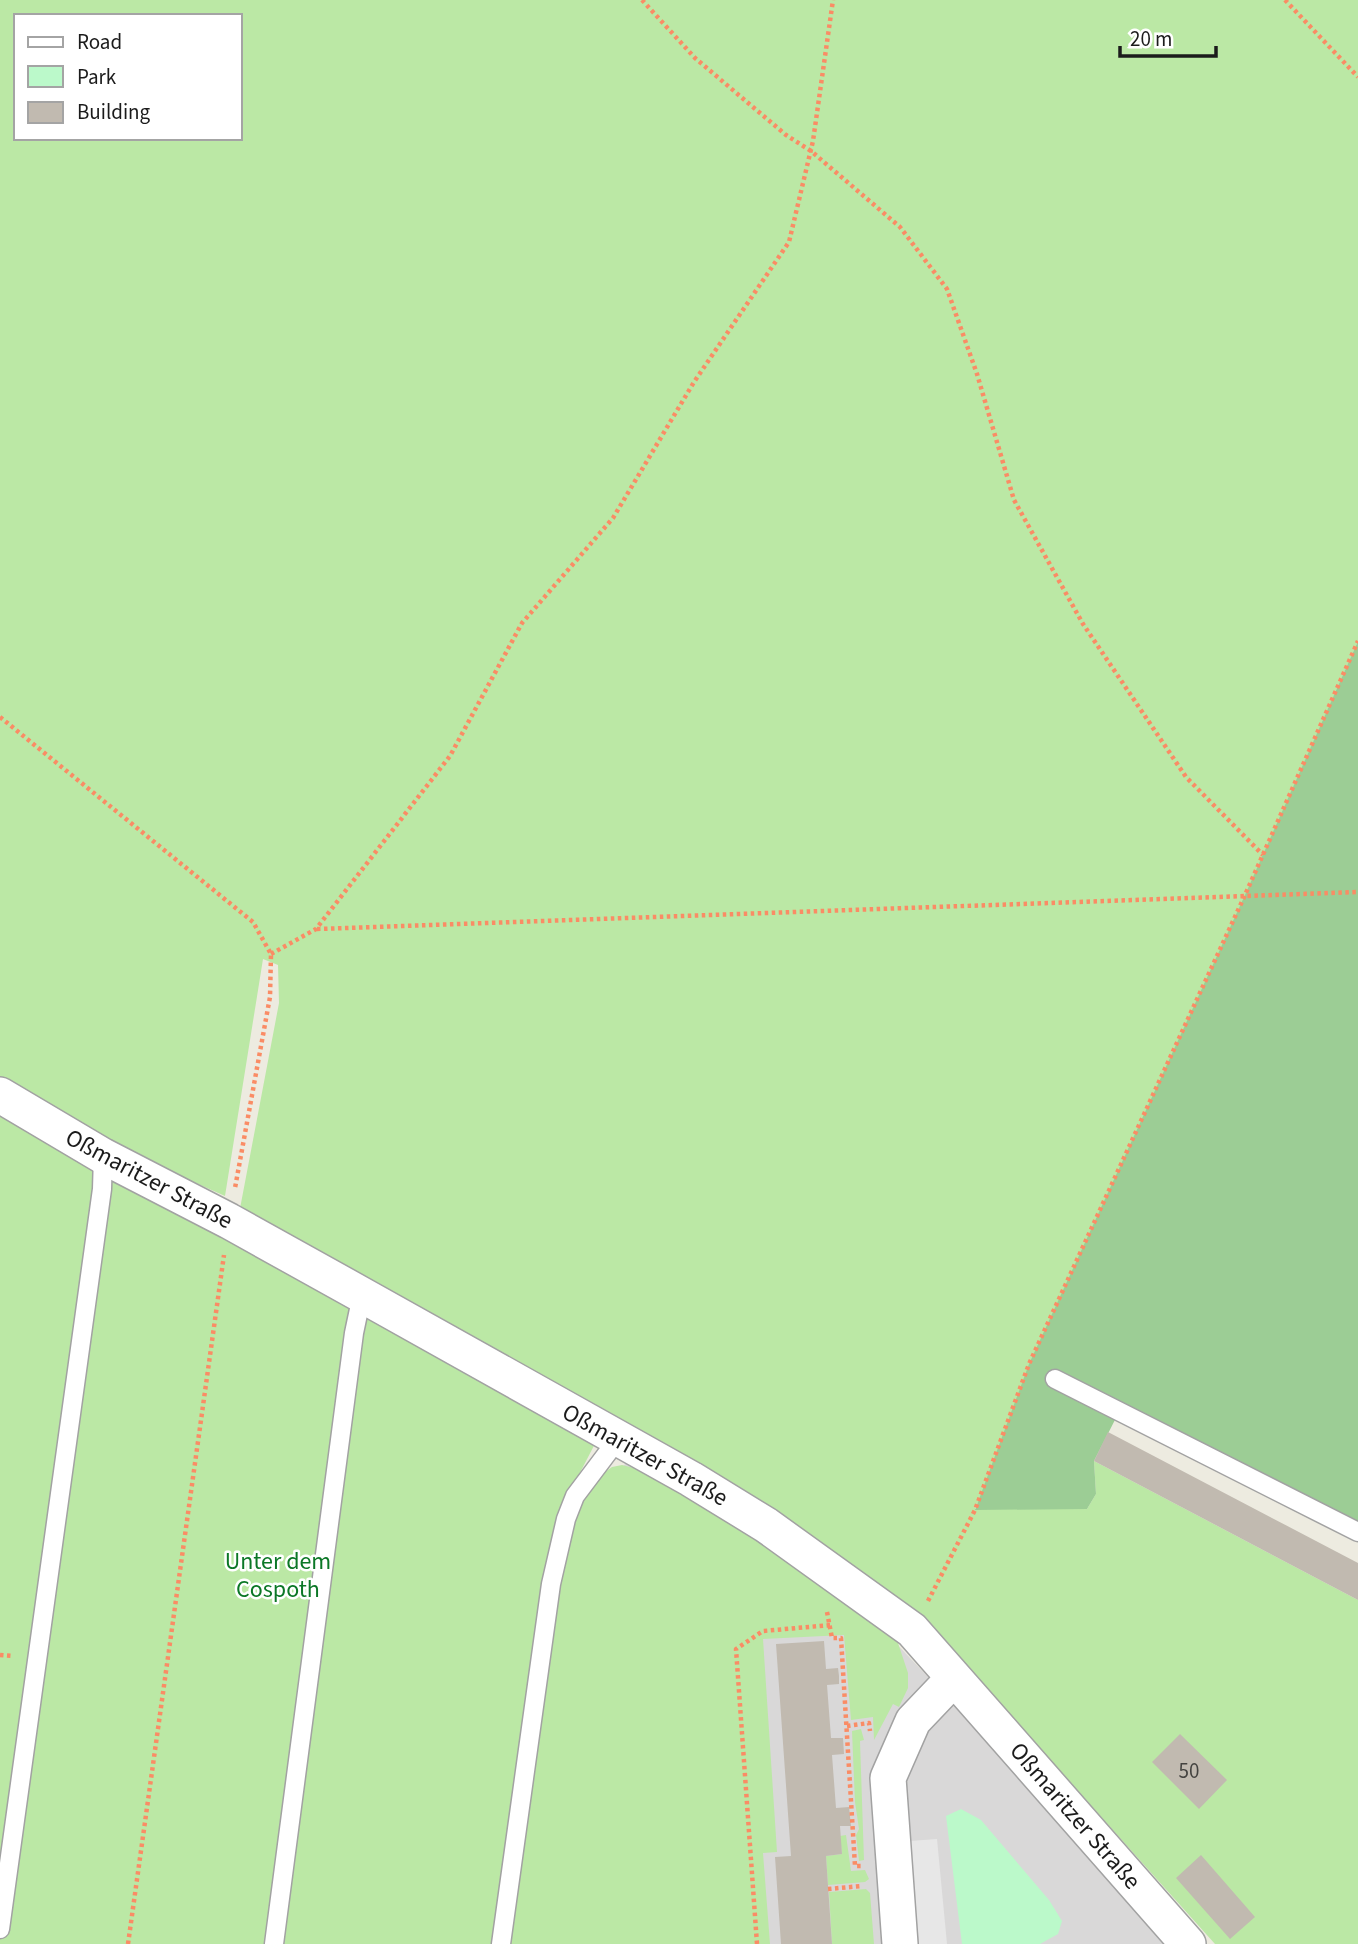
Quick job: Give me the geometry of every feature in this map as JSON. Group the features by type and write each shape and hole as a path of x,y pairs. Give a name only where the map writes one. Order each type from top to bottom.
{"street":[{"name":"Oßmaritzer Straße","path":"0,1095 103,1156 229,1221 618,1439 755,1518 811,1557 912,1630 1188,1944"},
{"path":"900,1944 888,1778 913,1721 954,1678"}],"lane":[{"path":"0,1929 103,1189 103,1156"},
{"path":"274,1944 354,1333 362,1295"},
{"path":"1055,1378 1358,1532"},
{"path":"501,1944 551,1584 566,1519 575,1496 618,1439"}],"path":[{"path":"642,0 695,58 900,227 947,289 977,374 1014,500 1083,624 1186,777 1263,855"},
{"path":"271,954 316,929 450,756 522,623 613,518 694,382 789,242 811,151 833,0"},
{"path":"1285,0 1358,77"},
{"path":"912,1630 975,1510 1030,1364 1245,895 1358,640"},
{"path":"0,717 253,922 271,954 270,997 229,1221 128,1944"},
{"path":"316,929 1358,892"},
{"path":"811,1557 831,1625 832,1638 841,1638 855,1866 864,1865"},
{"path":"757,1944 736,1649 763,1632 831,1625"},
{"path":"848,1726 869,1723 870,1736"},
{"path":"828,1889 863,1885"}],"shaded area":[{"path":"628,1462 891,1638 986,1738 1170,1944 527,1944 605,1480"},
{"path":"937,1839 947,1944 919,1944 910,1841"}],"green space":[{"path":"0,0 1358,0 1358,641 975,1509 1087,1509 1096,1494 1094,1461 1358,1600 1358,1944 1215,1944 920,1615 238,1219 279,1003 278,965 263,959 225,1196 86,1134 0,1082"},
{"path":"1358,641 1358,1529 1119,1412 1094,1461 1096,1494 1087,1509 975,1510 1029,1364 1245,895"},
{"name":"Unter dem Cospoth","path":"0,1111 599,1436 557,1517 557,1588 581,1499 595,1479 612,1467 622,1465 642,1470 771,1546 875,1622 898,1643 908,1673 908,1688 899,1707 893,1704 874,1740 873,1717 851,1720 844,1635 763,1639 777,1852 763,1853 770,1944 0,1944"},
{"path":"861,1729 864,1740 860,1741 864,1860 859,1861 852,1731"},
{"path":"961,1809 981,1820 1049,1900 1062,1921 1058,1934 1040,1944 962,1944 946,1816"},
{"path":"846,1835 851,1871 865,1870 869,1879 865,1882 828,1885 826,1856 842,1854 840,1836"},
{"path":"866,1889 870,1893 874,1944 832,1944 829,1892"}],"building":[{"path":"1108,1432 1358,1563 1358,1600 1094,1461"},
{"path":"824,1641 826,1669 838,1668 839,1676 839,1684 827,1685 831,1738 843,1738 844,1754 832,1755 836,1808 849,1807 851,1826 840,1826 842,1854 826,1856 832,1944 781,1944 775,1857 791,1856 776,1644"},
{"path":"1180,1734 1227,1780 1199,1809 1152,1762"},
{"path":"1201,1855 1255,1917 1230,1939 1176,1878"}]}
